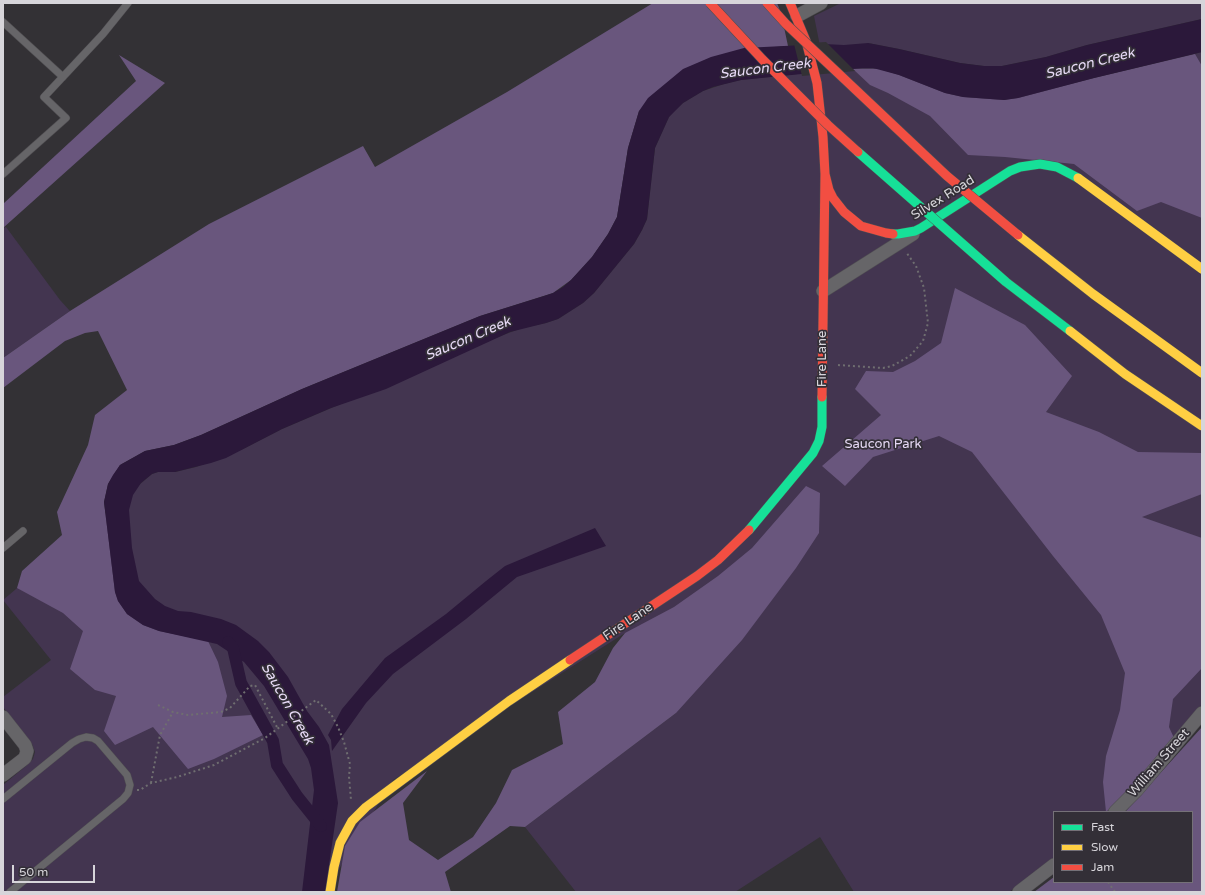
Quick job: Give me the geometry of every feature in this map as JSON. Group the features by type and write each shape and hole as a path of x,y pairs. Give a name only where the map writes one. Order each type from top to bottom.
{"main road":[{"path":"710,3 762,59 828,125 1006,282 1125,374 1202,426"},
{"path":"767,3 786,24 834,71 953,181 1030,245 1093,294 1202,373"},
{"path":"790,3 796,16"},
{"name":"Silvex Road","path":"796,16 806,41 817,83 825,174 829,190 833,198 849,218 861,226 878,232 898,234 907,233 922,228 1010,171 1030,165 1050,166 1061,168 1077,177 1202,269"},
{"name":"Fire Lane","path":"330,892 340,843 352,822 360,813 382,794 509,701 697,576 718,560 755,524 813,452 819,441 822,427 825,174"}],"street":[{"path":"796,16 821,3"},
{"path":"823,291 922,228"},
{"name":"William Street","path":"1116,811 1137,790 1202,713"},
{"path":"3,717 25,745 27,751 24,758 3,775"},
{"path":"1019,892 1053,866"}],"lane":[{"path":"3,174 66,118 44,97 103,34 128,3"},
{"path":"3,22 63,77"},
{"path":"3,548 23,531"},
{"path":"3,799 72,743 86,737 93,738 98,741 119,765 129,780 130,789 123,799 10,892"}],"path":[{"path":"823,366 839,365 884,368 892,366 910,356 923,341 928,323 924,288 916,266 899,242"},
{"path":"158,704 173,712 188,715 220,712 230,708 240,699 250,686 255,685 278,729"},
{"path":"130,789 140,790 151,783 177,777 214,765 265,738 316,700 330,714 338,727 344,742 350,764 349,777 352,801 360,813"},
{"path":"151,783 160,736 173,712"},
{"path":"1109,883 1115,892"}],"green space":[{"path":"653,3 777,3 781,13 788,46 775,47 639,111 628,148 617,217 608,234 592,257 571,280 553,293 480,316 302,389 201,435 174,445 145,451 120,465 108,484 104,502 115,592 118,601 127,614 143,625 159,631 208,641 218,662 227,696 222,717 251,715 263,735 214,759 188,769 153,727 115,745 104,731 116,696 95,690 70,669 83,631 63,613 17,588 22,571 62,535 57,512 88,445 95,415 127,390 98,331 85,333 65,341 3,388 3,358 70,311 209,224 363,146 375,167 507,92"},
{"name":"Saucon Park","path":"841,3 1202,3 1202,19 1087,45 1046,57 1002,66 984,66 960,63 868,43 1004,100 1202,52 1202,704 1147,772 1107,811 1053,811 1053,858 1009,892 854,892 820,837 735,892 576,892 525,827 676,713 625,633 393,780 325,892 3,892 3,785 33,759 35,752 32,744 3,707 3,697 51,660 3,600 152,474 158,472 175,472 196,467 243,449 282,429 498,337 522,328 558,319 583,303 594,293 634,244 642,230 647,219 655,148 669,117 683,103 703,91 724,84 741,80 825,71 814,16"},
{"path":"1195,54 1202,66 1202,218 1161,202 1137,211 1074,164 968,155 930,116 870,85 853,69 880,69 945,93 963,97 1004,100 1018,98"},
{"path":"119,55 165,83 3,228 3,204 136,81"},
{"path":"6,227 60,300 70,311 3,358 3,228"},
{"path":"955,288 1025,325 1072,376 1046,412 1099,432 1138,452 1202,453 1202,494 1142,517 1202,538 1202,668 1173,699 1169,727 1174,738 1122,798 1107,811 1106,811 1103,782 1106,756 1120,710 1125,673 1101,615 972,452 939,436 873,457 845,486 822,466 881,415 855,389 866,371 893,372 915,361 941,343"},
{"path":"806,486 820,493 819,533 796,568 742,640 676,713 525,827 510,826 445,872 451,892 337,892 345,846 360,822 427,771 403,803 409,840 438,860 473,837 496,803 512,770 563,744 558,712 595,682 613,648 625,633 674,607 718,576 752,548"},
{"path":"1202,727 1202,892 1034,892 1053,878 1053,883 1193,883 1193,811 1126,811"}],"water":[{"name":"Saucon Creek","path":"1202,19 1202,52 1018,98 1004,100 963,97 945,93 899,75 873,68 741,80 703,91 683,103 669,117 655,148 647,219 642,230 634,244 594,293 583,303 558,319 510,332 386,389 331,408 282,429 226,458 175,472 158,472 152,474 141,483 133,495 129,510 132,548 139,581 155,599 165,606 178,611 191,612 221,619 236,625 258,641 269,652 288,677 307,711 319,727 329,745 338,803 325,892 302,892 314,790 311,768 308,759 264,686 244,662 217,644 159,631 143,625 127,614 118,601 115,592 104,502 108,484 120,465 145,451 174,445 201,435 302,389 480,316 553,293 563,287 592,257 608,234 617,217 628,148 639,111 648,98 683,69 711,57 744,48 868,43 960,63 984,66 1002,66 1046,57 1087,45"},
{"path":"595,528 606,546 517,577 466,619 393,674 366,703 332,751 331,740 328,735 342,709 385,658 446,614 505,566"}],"pier":[{"path":"826,42 855,71 802,76 794,44"}],"waterway":[{"path":"228,642 233,648 241,683 273,741 277,765 297,796 321,826"}],"traffic: fast":[{"path":"858,152 1006,282 1070,331"},
{"path":"893,234 915,231 921,228 1010,171 1020,167 1040,164 1057,167 1078,178"},
{"path":"749,530 813,453 819,441 822,427 822,397"}],"traffic: slow":[{"path":"1078,178 1202,269"},
{"path":"1018,235 1093,294 1202,373"},
{"path":"1070,331 1125,374 1202,426"},
{"path":"330,892 340,843 352,821 366,807 509,701 570,660"}],"traffic: jam":[{"path":"710,3 762,59 828,125 858,152"},
{"path":"767,3 786,24 947,176 1018,235"},
{"path":"790,3 806,41 817,83 823,137 825,174 829,190 833,198 844,212 861,226 893,234"},
{"path":"822,397 825,174"},
{"path":"570,660 697,576 718,560 749,530"}]}
